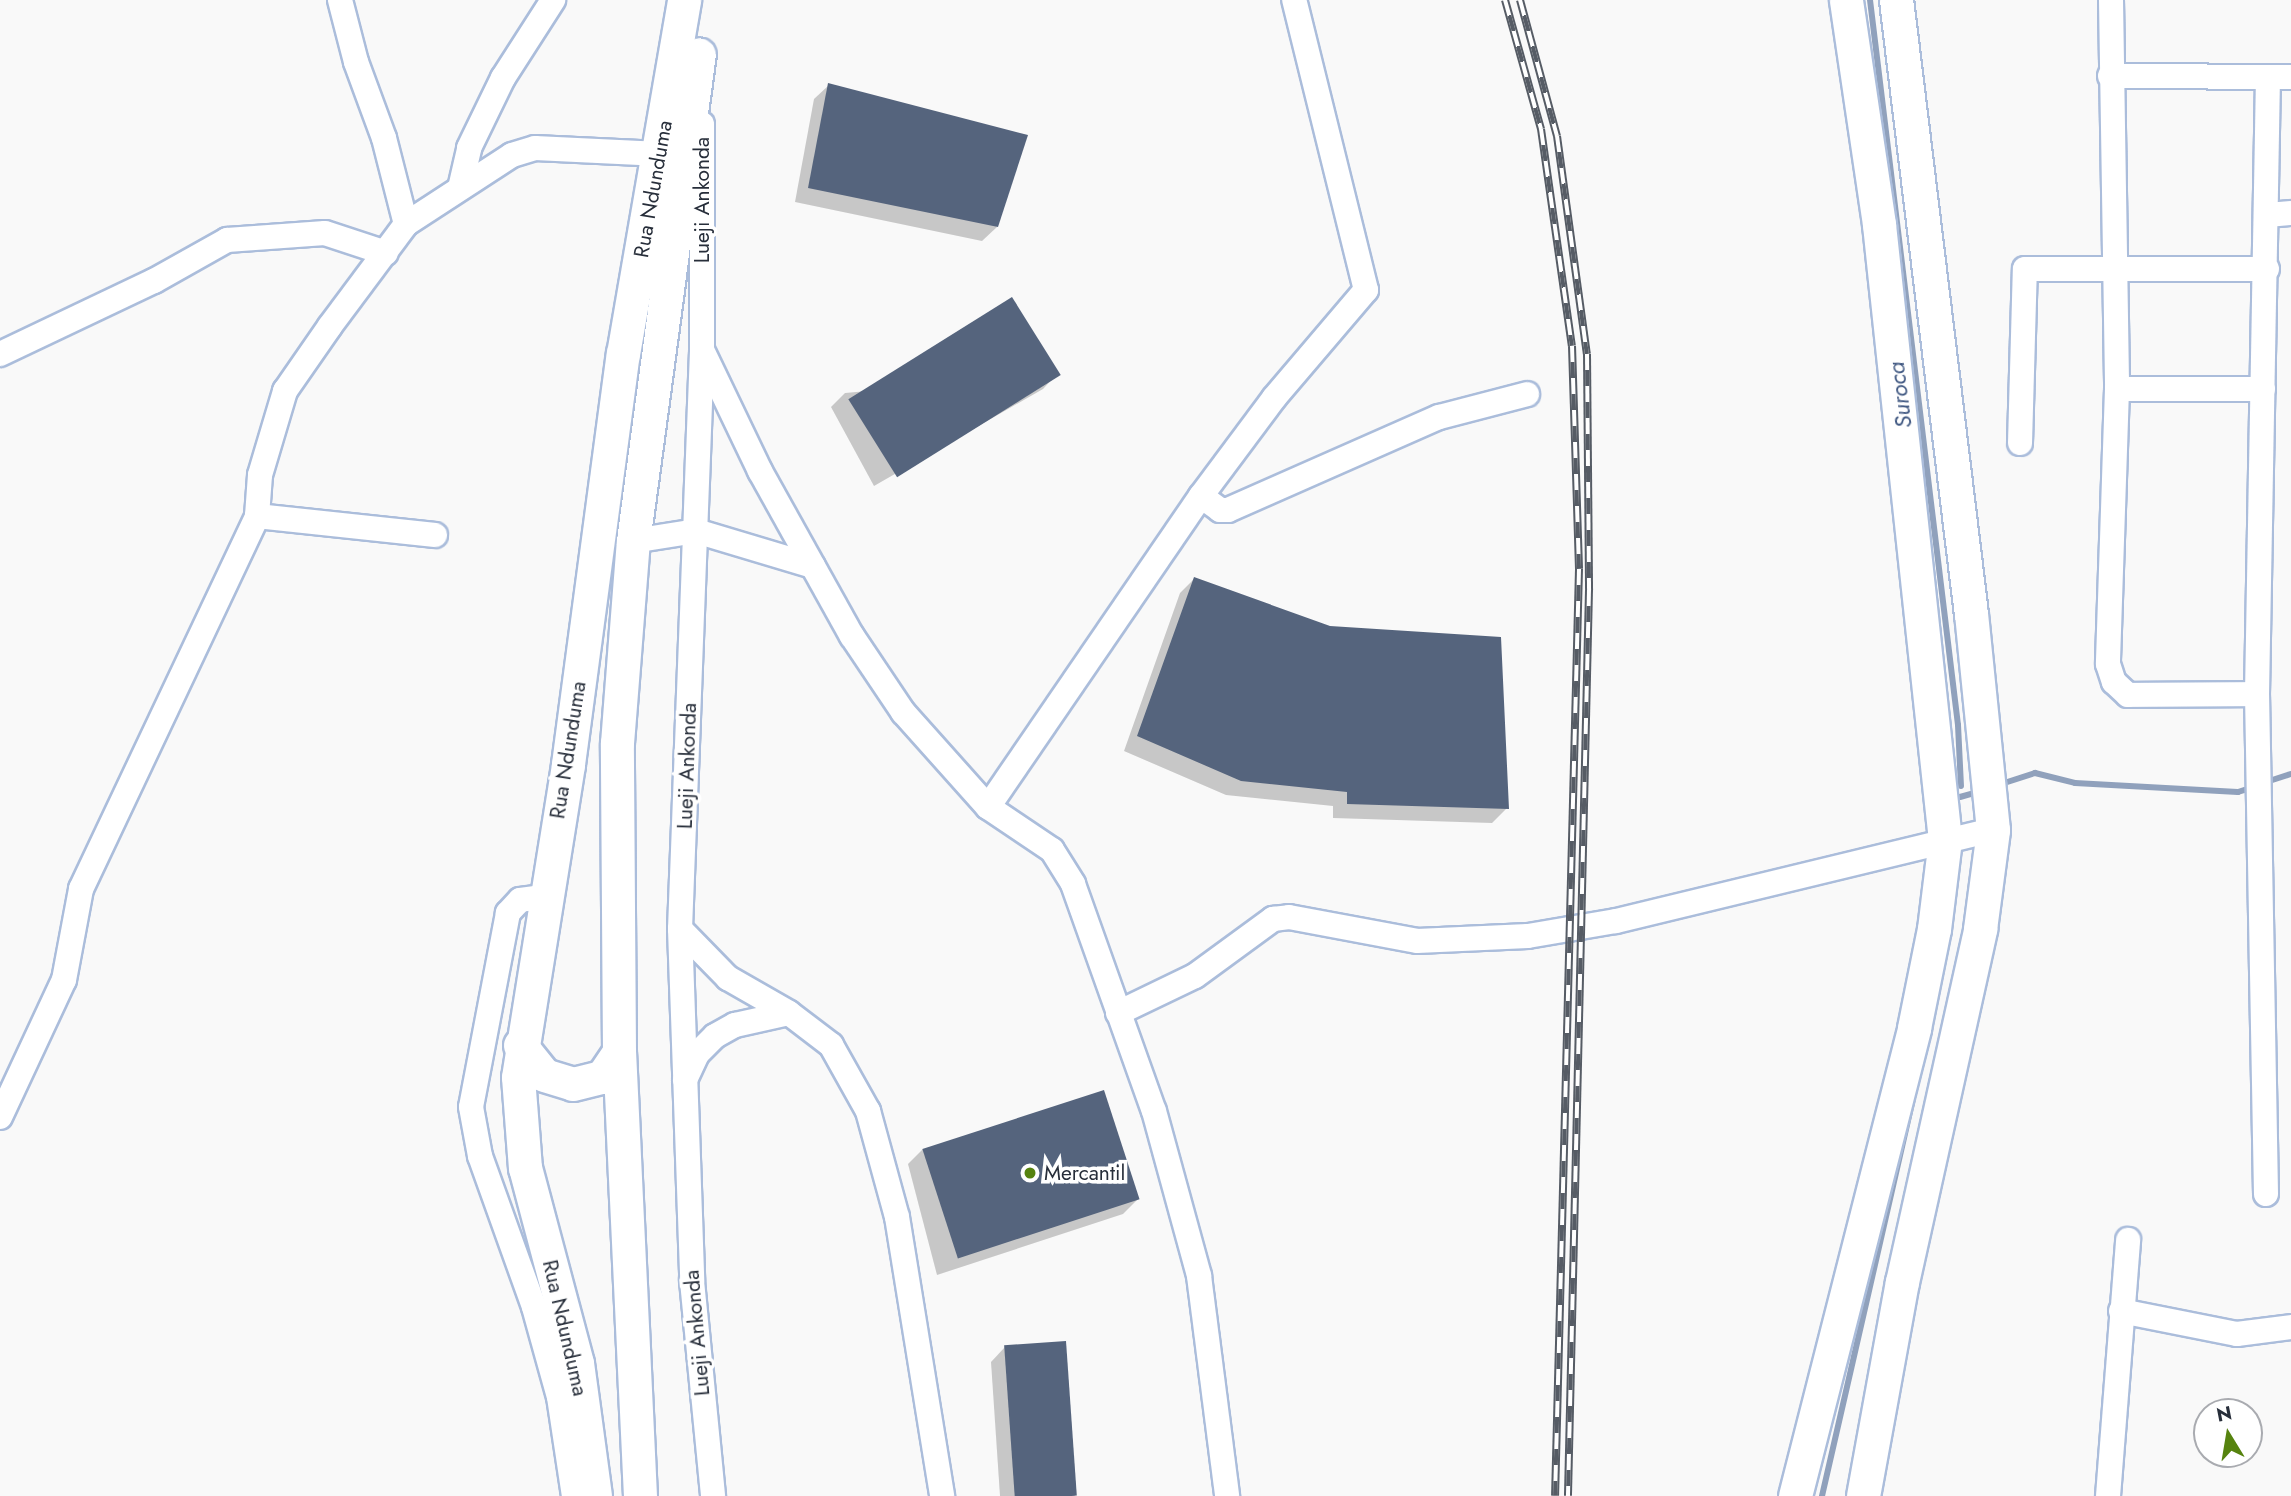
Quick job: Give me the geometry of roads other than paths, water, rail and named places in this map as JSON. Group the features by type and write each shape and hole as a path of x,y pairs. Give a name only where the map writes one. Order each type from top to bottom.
{"main road":[{"name":"Rua Ndunduma","path":"595,1496 577,1363 525,1168 518,1117 520,1045 543,897 568,764 623,354 661,154 684,0"},
{"name":"Rua Ndunduma","path":"619,1052 617,743 633,541 706,0"},
{"path":"1795,1496 1911,1041 1934,929 1944,840 1943,795 1879,224 1846,0"},
{"path":"1863,1496 1902,1282 1980,929 1993,830 1982,708 1896,0"},
{"path":"520,1045 544,1075 573,1084 601,1077 619,1052"},
{"path":"619,1052 640,1496"}],"street":[{"path":"340,0 356,62 384,138 405,224"},
{"path":"461,184 469,148 503,78 553,0"},
{"path":"988,807 1201,496 1274,398 1366,290 1294,0"},
{"path":"2111,0 2110,76 2118,389 2108,664 2114,681 2128,695 2257,694"},
{"name":"Lueji Ankonda","path":"702,36 702,351 680,929 692,1281 712,1496"},
{"path":"2110,76 2280,77 2280,214 2267,269 2257,694 2266,1195"},
{"path":"0,1116 64,980 81,889 257,516 260,475 285,391 405,224 461,184 512,155 536,148 661,154"},
{"path":"0,354 154,281 227,240 325,233 386,253"},
{"path":"2020,443 2025,269 2267,269"},
{"path":"702,351 760,471 813,566 903,712 988,807 1052,850 1073,884 1154,1111 1199,1276 1227,1496"},
{"path":"2118,389 2263,389"},
{"path":"1201,496 1220,510 1228,510 1439,417 1527,394"},
{"path":"257,516 435,535"},
{"path":"633,541 696,531 813,566"},
{"path":"1118,1013 1195,976 1273,919 1289,917 1416,941 1528,936 1616,921 1993,830"},
{"path":"543,897 520,900 508,913 471,1107 480,1156 534,1307 559,1397 574,1496"},
{"path":"680,929 728,978 789,1013 831,1045 868,1111 897,1216 942,1496"},
{"path":"684,1084 697,1054 715,1036 735,1025 789,1013"},
{"path":"2108,1496 2128,1240"},
{"path":"2121,1311 2237,1334 2291,1326"}],"waterway":[{"name":"Suroca","path":"1870,0 1958,725 1961,786"},
{"path":"1998,785 2035,773 2075,783 2238,792 2253,787"},
{"path":"2263,783 2291,774"},
{"path":"1960,797 1978,792"},
{"path":"1822,1496 1913,1099"}],"railway":[{"path":"1505,0 1541,129 1572,346 1579,569 1555,1496"},
{"path":"1520,0 1557,136 1587,354 1589,590 1568,1496"}],"place":[{"name":"Mercantil","path":"1030,1173"}]}
